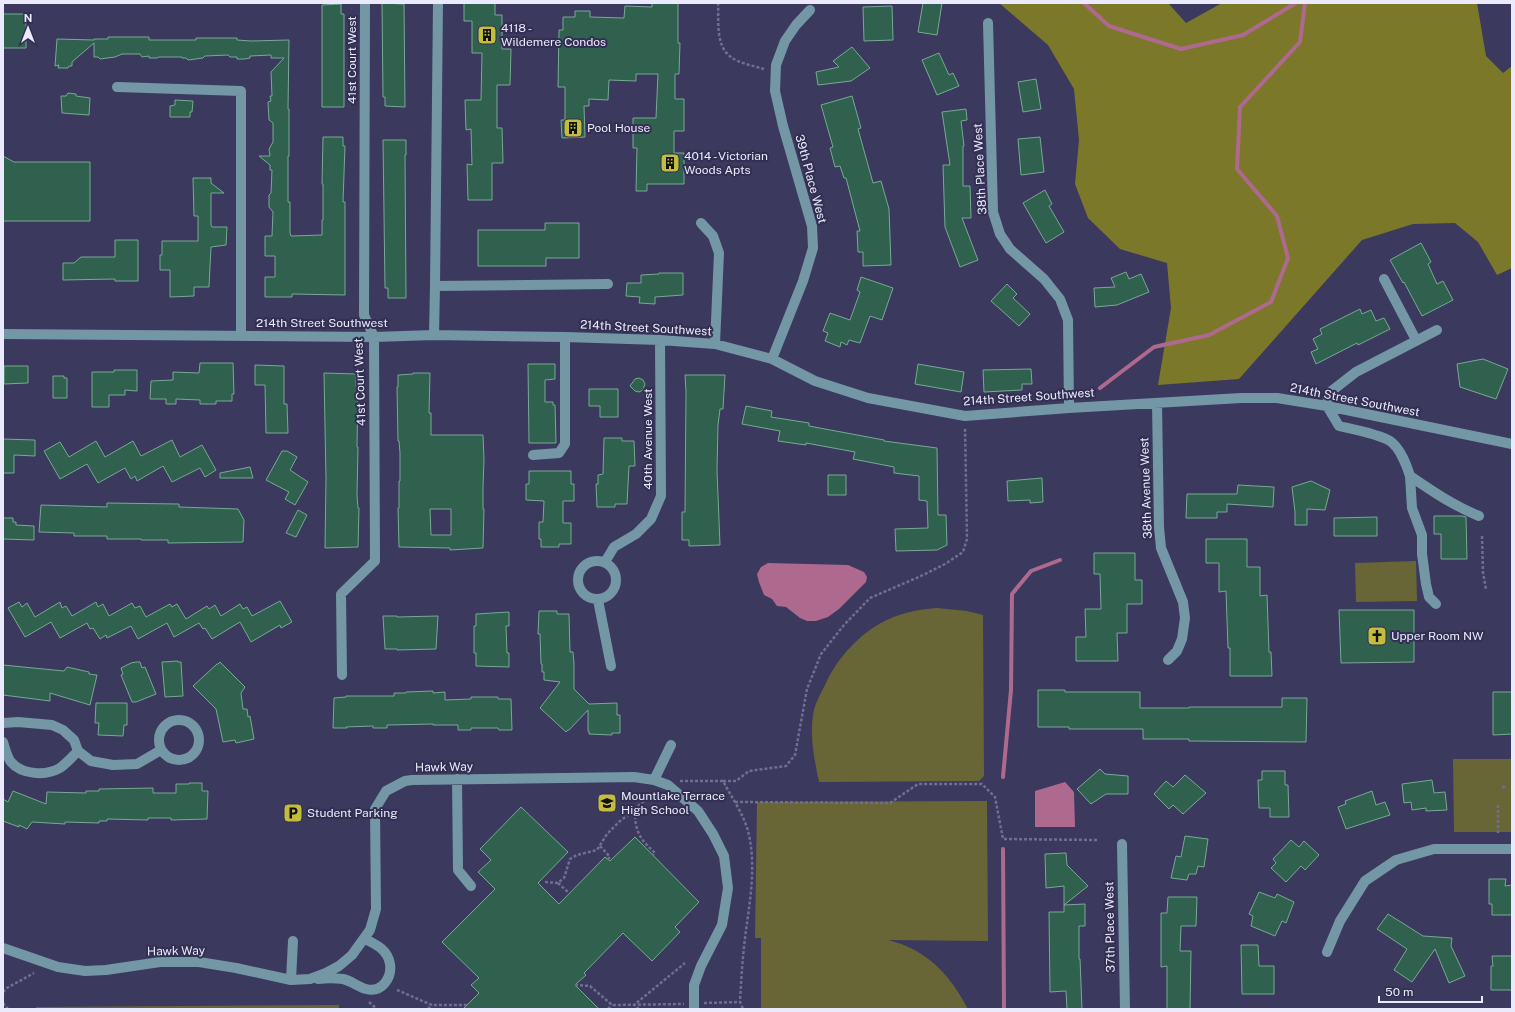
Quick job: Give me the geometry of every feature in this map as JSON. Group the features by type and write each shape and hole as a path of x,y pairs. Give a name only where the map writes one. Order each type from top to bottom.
{"street":[{"name":"41st Court West","path":"342,676 341,594 375,562 374,336 364,315 365,3"},
{"path":"434,335 438,3"},
{"name":"39th Place West","path":"772,359 803,281 812,248 812,226 782,126 775,91 776,65 785,41 796,25 810,10"},
{"name":"38th Place West","path":"988,23 993,212 1000,234 1010,249 1044,279 1060,299 1068,320 1069,408"},
{"path":"117,87 241,91 241,336"},
{"path":"701,222 713,236 719,253 715,344"},
{"path":"1384,279 1416,340"},
{"path":"435,286 608,284"},
{"path":"1436,604 1429,597 1426,584 1422,554 1422,535 1412,508 1410,476 1405,461 1391,442 1365,432 1339,426 1327,406 1329,393 1356,372 1437,330"},
{"name":"214th Street Southwest","path":"3,334 565,336 715,344 772,359 815,381 868,398 965,416 1069,408 1241,398 1277,398 1327,406 1512,444"},
{"path":"533,455 559,454 565,444 565,336"},
{"name":"40th Avenue West","path":"605,562 614,547 636,534 651,519 661,496 660,340"},
{"name":"38th Avenue West","path":"1157,403 1159,534 1161,548 1183,602 1185,618 1182,639 1177,651 1168,660"},
{"path":"1410,476 1436,493 1479,516"},
{"path":"593,561 605,562 614,571 617,582 612,593 607,597 598,600 589,598 584,594 578,584 579,572 588,563 593,561"},
{"path":"598,600 611,666"},
{"path":"177,720 187,721 195,727 199,735 200,745 195,754 187,760 177,761 168,757 161,750 159,740 161,731 168,723 177,720"},
{"path":"3,723 18,722 52,725 63,730 74,740 78,751 91,760 113,765 137,764 161,750"},
{"path":"3,742 11,762 21,770 33,772 47,772 59,768 69,761 78,751"},
{"path":"654,780 671,745"},
{"name":"Hawk Way","path":"3,948 47,964 71,969 96,971 160,962 198,962 236,968 291,980 310,979 326,973 346,960 358,949 370,930 376,909 375,809 386,791 405,781 456,779 634,778 654,780 668,785 698,811 714,834 724,856 728,888 722,925 701,966 694,985 693,1006"},
{"path":"456,779 458,870 471,886"},
{"name":"37th Place West","path":"1122,844 1125,1009"},
{"path":"1327,952 1340,921 1365,881 1396,860 1434,849 1512,849"},
{"path":"310,979 344,979 370,990 376,989 384,984 389,976 390,969 387,955 384,950 365,939"},
{"path":"291,980 293,941"}],"path":[{"path":"718,3 720,41 724,50 731,58 764,69"},
{"path":"558,883 564,878 570,859 577,854 597,850 607,834 620,821 635,810 641,803 656,796 668,785 681,781 736,781 750,771 786,766 795,756 807,689 821,654 844,625 870,598 921,576 945,564 963,552 967,539 965,416"},
{"path":"1482,536 1482,572 1486,590"},
{"path":"723,781 742,816 749,834 752,861 752,890 743,949 740,1002 743,1009"},
{"path":"735,802 890,803 918,784 982,784 995,797 1003,839 1097,840"},
{"path":"1502,787 1507,787"},
{"path":"1498,805 1498,834"},
{"path":"635,810 635,821 640,836 642,841 655,853 653,855"},
{"path":"600,846 610,857 608,859"},
{"path":"545,882 558,883 568,892"},
{"path":"634,1005 685,964"},
{"path":"3,992 7,988 34,973"},
{"path":"575,985 590,986 612,1005 693,1006 740,1002"},
{"path":"397,990 432,1005 467,1005"},
{"path":"369,1002 377,1009"},
{"path":"3,1003 8,1009"},
{"path":"428,1009 432,1005"},
{"path":"608,1009 612,1005"},
{"path":"634,1005 639,1009"}],"shaded area":[{"path":"999,3 1168,3 1186,23 1222,3 1477,3 1486,56 1503,73 1512,66 1512,268 1497,275 1478,242 1455,223 1413,224 1362,240 1239,379 1158,385 1171,308 1167,263 1120,249 1088,218 1075,184 1079,140 1074,89 1048,45"},
{"path":"1416,561 1417,601 1356,602 1355,563"},
{"path":"768,563 848,565 864,572 867,577 866,582 839,609 828,617 816,621 807,621 800,618 786,607 777,606 772,599 764,595 757,574 761,567"},
{"path":"937,608 967,611 983,615 984,776 979,781 819,782 812,737 814,710 831,673 839,661 858,640 880,623 910,612"},
{"path":"1453,759 1512,759 1512,832 1454,832"},
{"path":"1065,782 1074,792 1075,827 1035,827 1035,791"},
{"path":"987,801 988,941 888,940 917,951 935,964 950,980 968,1009 761,1009 761,938 755,938 757,802"},
{"path":"339,1005 339,1009 36,1009 36,1007"}],"building":[{"path":"382,3 404,4 405,107 385,106 385,97 383,97"},
{"path":"464,3 495,3 495,15 502,15 502,49 511,49 510,85 497,85 497,128 502,128 503,163 492,163 492,200 468,200 467,164 472,165 471,129 466,130 465,100 481,100 482,53 472,53 472,21 464,21"},
{"path":"652,3 678,3 678,43 680,43 679,74 675,74 675,99 684,99 684,131 674,131 674,153 684,153 684,184 647,184 647,191 636,191 637,148 633,148 633,118 656,118 658,74 636,74 636,81 609,80 608,100 589,99 589,106 584,106 585,137 562,138 561,120 565,120 565,87 558,87 559,30 563,30 563,17 575,17 575,11 590,11 590,17 624,18 625,6 652,7"},
{"path":"923,3 942,3 937,35 918,32"},
{"path":"341,4 341,14 344,14 344,107 322,107 322,5"},
{"path":"892,6 893,40 864,41 863,7"},
{"path":"3,14 26,14 26,48 3,48"},
{"path":"108,37 149,37 149,40 237,38 237,40 251,41 289,40 288,202 290,202 290,233 291,236 322,235 323,137 343,137 343,146 345,146 343,202 345,202 345,295 292,294 292,297 265,297 265,277 275,277 275,256 265,256 265,236 272,236 273,212 269,207 269,195 271,193 272,170 270,170 270,165 259,156 270,156 269,149 273,142 273,123 269,120 268,102 271,101 270,96 272,96 271,72 284,58 271,58 271,55 250,56 250,58 237,59 237,57 230,57 228,55 205,56 203,58 188,60 182,57 149,58 149,56 142,57 140,54 122,54 115,57 100,59 98,57 94,57 94,43 72,62 72,66 69,66 68,68 58,68 59,65 55,66 57,39 94,40 108,39"},
{"path":"852,47 870,68 851,81 818,85 816,72 839,67 833,61"},
{"path":"939,53 949,75 953,73 959,86 937,95 922,60"},
{"path":"1036,79 1041,109 1023,112 1018,82"},
{"path":"68,93 90,98 89,115 62,113 61,96 66,96"},
{"path":"852,96 861,128 858,129 873,183 881,181 889,209 891,265 863,266 863,252 858,252 857,231 860,231 846,178 844,178 840,166 835,167 830,148 833,147 821,105"},
{"path":"175,100 193,101 190,117 170,117 170,106 175,105"},
{"path":"966,109 967,120 961,121 964,146 963,186 970,186 971,218 962,218 978,260 960,267 945,227 943,165 950,165 942,112"},
{"path":"1040,137 1044,172 1021,175 1018,139"},
{"path":"383,140 406,140 406,298 388,298 388,288 385,288"},
{"path":"3,156 14,162 90,162 90,221 3,221"},
{"path":"193,178 211,178 211,183 224,193 211,193 211,225 212,227 227,227 226,245 211,247 209,287 194,287 194,296 170,297 170,270 160,270 162,241 198,241 198,216 194,216"},
{"path":"1045,190 1052,204 1049,206 1064,232 1046,243 1023,203"},
{"path":"545,223 579,223 579,258 546,258 546,266 478,266 478,230 545,230"},
{"path":"115,240 138,240 138,281 115,281 115,279 63,280 63,263 74,263 81,257 115,257"},
{"path":"1421,243 1431,262 1428,264 1437,284 1443,281 1453,300 1422,316 1404,282 1403,283 1390,260"},
{"path":"1126,272 1129,279 1141,274 1149,292 1117,305 1095,307 1094,288 1115,287 1111,278"},
{"path":"683,273 683,295 655,297 655,304 639,303 640,297 626,296 627,283 641,283 641,275"},
{"path":"861,277 893,288 882,320 870,316 860,343 849,340 847,345 841,342 840,347 825,341 828,333 823,331 830,313 850,320 860,292 857,290"},
{"path":"1007,284 1017,294 1013,298 1030,314 1019,326 991,301"},
{"path":"1360,309 1362,314 1371,310 1376,321 1384,318 1390,329 1358,345 1357,343 1316,364 1311,352 1318,349 1313,339 1322,334 1320,329"},
{"path":"1483,359 1508,369 1496,399 1460,387 1457,364"},
{"path":"200,363 233,363 234,394 232,394 232,401 216,401 216,404 200,404 200,400 176,399 176,404 166,404 166,399 150,399 151,381 173,380 173,372 199,373"},
{"path":"528,364 555,364 555,379 545,380 545,402 553,402 553,405 555,405 556,443 529,443"},
{"path":"918,364 964,372 961,392 915,384"},
{"path":"255,365 284,366 284,404 287,404 288,433 266,433 265,385 255,385"},
{"path":"4,366 28,366 28,383 4,384"},
{"path":"1031,369 1032,384 1022,384 1022,390 984,392 983,370"},
{"path":"114,370 137,370 137,391 125,390 125,395 109,395 109,407 92,407 92,372 114,372"},
{"path":"324,373 356,374 356,386 358,386 358,547 325,548 326,479"},
{"path":"430,373 429,413 431,413 431,435 483,435 483,548 450,550 450,548 399,547 398,508 400,453 398,441 397,387 398,375","holes":["430,509 451,509 451,535 431,535"]},
{"path":"685,375 725,375 723,409 720,409 718,425 717,470 720,545 689,546 689,540 682,540 682,512 685,512"},
{"path":"53,376 64,376 64,378 67,378 67,398 53,398"},
{"path":"639,378 643,380 645,384 643,390 639,392 635,391 630,386 635,379"},
{"path":"589,389 618,389 618,417 600,417 600,406 589,406"},
{"path":"746,406 772,411 771,417 809,423 809,426 884,441 937,448 938,515 946,515 947,545 937,550 896,551 895,529 928,528 927,501 919,500 919,476 894,473 894,467 853,459 855,452 806,443 806,445 778,441 780,431 742,424"},
{"path":"604,438 622,438 622,441 634,441 635,466 629,466 627,504 615,504 615,507 597,507 596,484 598,484 598,475 603,474"},
{"path":"3,439 35,440 35,456 14,455 14,473 3,473"},
{"path":"172,440 180,457 202,445 216,470 205,477 200,468 172,482 163,466 137,481 135,476 131,479 125,468 98,483 87,464 60,479 44,451 60,442 69,457 96,441 105,457 133,441 141,456"},
{"path":"282,451 287,451 297,457 290,470 308,482 295,505 285,499 289,492 266,480"},
{"path":"250,467 253,478 220,478 220,473"},
{"path":"529,471 571,471 571,484 574,484 574,501 563,501 563,523 571,523 571,544 559,544 559,547 541,547 541,539 539,539 539,522 543,522 544,501 526,500 526,484 529,484"},
{"path":"828,475 846,475 846,495 828,495"},
{"path":"1042,478 1043,502 1030,503 1030,500 1008,501 1007,481"},
{"path":"1311,481 1330,490 1325,510 1307,509 1307,525 1295,525 1292,487"},
{"path":"1238,485 1274,487 1273,507 1227,504 1227,512 1217,512 1217,518 1186,518 1187,494 1237,494"},
{"path":"107,503 179,504 179,507 238,509 244,520 243,542 168,543 168,540 107,539 107,536 74,536 74,533 39,532 41,505 107,507"},
{"path":"298,510 307,515 296,537 286,533"},
{"path":"1434,516 1466,517 1467,559 1441,559 1441,534 1434,534"},
{"path":"1377,517 1377,536 1334,536 1334,518"},
{"path":"3,518 13,518 13,522 16,522 16,525 34,526 34,540 3,539"},
{"path":"1206,539 1247,539 1247,567 1260,567 1260,596 1267,595 1269,652 1271,652 1272,676 1230,676 1230,648 1228,648 1226,591 1219,592 1219,563 1206,563"},
{"path":"1094,553 1135,553 1135,580 1142,580 1142,604 1127,604 1127,633 1117,633 1118,661 1076,661 1076,637 1086,637 1085,609 1101,609 1100,574 1094,574"},
{"path":"280,601 292,622 281,628 280,625 251,642 240,622 212,639 205,628 203,629 199,623 174,637 167,623 138,639 131,626 107,638 106,635 100,639 93,628 90,629 87,623 60,638 51,622 25,637 8,608 19,602 22,607 27,603 35,617 60,602 62,608 66,606 72,616 96,602 98,607 103,604 109,616 132,603 135,608 140,606 146,617 170,604 172,607 177,604 186,619 207,606 209,609 215,605 221,616 240,604 243,609 247,607 252,616"},
{"name":"Upper Room NW","path":"1339,610 1414,610 1414,662 1341,663"},
{"path":"539,611 557,611 557,614 569,614 570,652 573,652 574,664 574,689 589,704 617,703 617,715 620,715 620,733 612,733 612,735 589,734 588,710 566,732 540,708 560,682 544,680 544,672 542,672 541,664 540,634 538,634"},
{"path":"509,612 509,626 506,626 509,667 476,666 476,653 474,653 474,626 476,626 476,614"},
{"path":"383,616 438,616 436,649 385,649"},
{"path":"136,662 140,662 142,668 145,667 156,694 136,702 132,702 121,675 123,674 121,668"},
{"path":"162,662 181,662 183,696 165,697"},
{"path":"220,662 245,687 241,693 243,709 247,709 248,717 250,716 254,739 236,743 235,740 223,742 216,709 193,686"},
{"path":"3,665 64,671 67,667 97,675 90,705 50,693 50,701 3,695"},
{"path":"1038,690 1065,690 1065,692 1140,692 1140,708 1282,707 1282,698 1307,698 1306,742 1143,739 1143,729 1069,729 1069,727 1038,727"},
{"path":"433,691 433,693 445,692 445,700 471,699 471,697 498,697 498,699 511,699 512,730 499,730 498,728 471,728 471,730 458,730 458,725 433,724 387,725 387,728 373,728 373,726 333,728 334,698 346,696 394,696 394,693"},
{"path":"1493,692 1512,692 1512,734 1493,735"},
{"path":"96,703 127,703 127,725 124,725 123,736 98,735 99,723 95,723"},
{"path":"1100,769 1105,774 1128,776 1128,794 1106,794 1091,804 1077,789"},
{"path":"1262,771 1285,771 1285,785 1288,785 1289,817 1270,817 1270,808 1259,808 1258,780 1262,780"},
{"path":"1185,775 1206,793 1183,814 1173,805 1169,809 1154,794 1166,781 1173,787"},
{"path":"1432,780 1434,793 1445,792 1447,810 1426,811 1426,808 1412,810 1411,802 1404,803 1402,784"},
{"path":"202,783 202,791 208,791 207,819 107,819 107,821 99,821 99,823 65,822 65,824 32,822 27,829 19,825 19,827 3,821 3,799 8,802 13,791 46,804 47,792 86,793 86,791 99,791 99,789 153,788 153,793 176,793 176,784"},
{"path":"1372,791 1376,805 1385,802 1390,815 1346,829 1338,807 1346,804 1345,801"},
{"path":"521,807 568,852 538,883 559,904 605,857 610,861 635,837 699,902 675,927 680,932 652,961 623,933 584,973 586,975 575,985 599,1009 463,1009 479,993 471,985 479,978 442,942 495,889 478,872 491,860 480,849"},
{"path":"1185,836 1208,839 1204,867 1198,866 1196,874 1189,874 1187,880 1171,878 1176,856 1181,857"},
{"path":"1291,840 1299,847 1304,841 1319,855 1305,870 1301,866 1286,882 1271,868 1276,863 1273,859"},
{"path":"1066,853 1067,865 1088,886 1064,905 1064,886 1046,888 1045,854"},
{"path":"1489,879 1506,879 1505,886 1512,885 1512,915 1492,915 1492,904 1489,904"},
{"path":"1259,892 1275,898 1277,894 1294,902 1286,923 1282,921 1275,936 1251,926 1253,916 1249,914"},
{"path":"1168,897 1197,897 1196,926 1181,926 1180,951 1191,951 1190,1009 1167,1009 1167,966 1161,967 1161,913 1167,913"},
{"path":"1085,904 1085,926 1079,926 1082,1009 1067,1009 1066,991 1050,992 1049,912 1064,912 1064,905"},
{"path":"1388,914 1423,936 1452,938 1451,946 1465,976 1449,983 1435,949 1412,982 1394,970 1407,949 1377,929"},
{"path":"1241,945 1258,945 1259,966 1274,966 1274,994 1242,994"},
{"path":"1492,956 1512,956 1512,990 1491,990 1491,966 1493,966"}],"waterway":[{"path":"1084,3 1109,26 1181,49 1243,35 1296,3"},
{"path":"1100,388 1154,347 1209,335 1271,302 1288,258 1277,216 1237,169 1240,107 1300,42 1305,3"},
{"path":"1003,777 1011,690 1012,594 1031,571 1060,560"},
{"path":"1003,849 1004,1009"}],"place":[{"name":"4118 - Wildemere Condos","path":"487,35"},
{"name":"Pool House","path":"573,128"},
{"name":"4014 - Victorian Woods Apts","path":"670,163"},
{"name":"Upper Room NW","path":"1377,636"},
{"name":"Mountlake Terrace High School","path":"607,803"},
{"name":"Student Parking","path":"293,813"}]}
